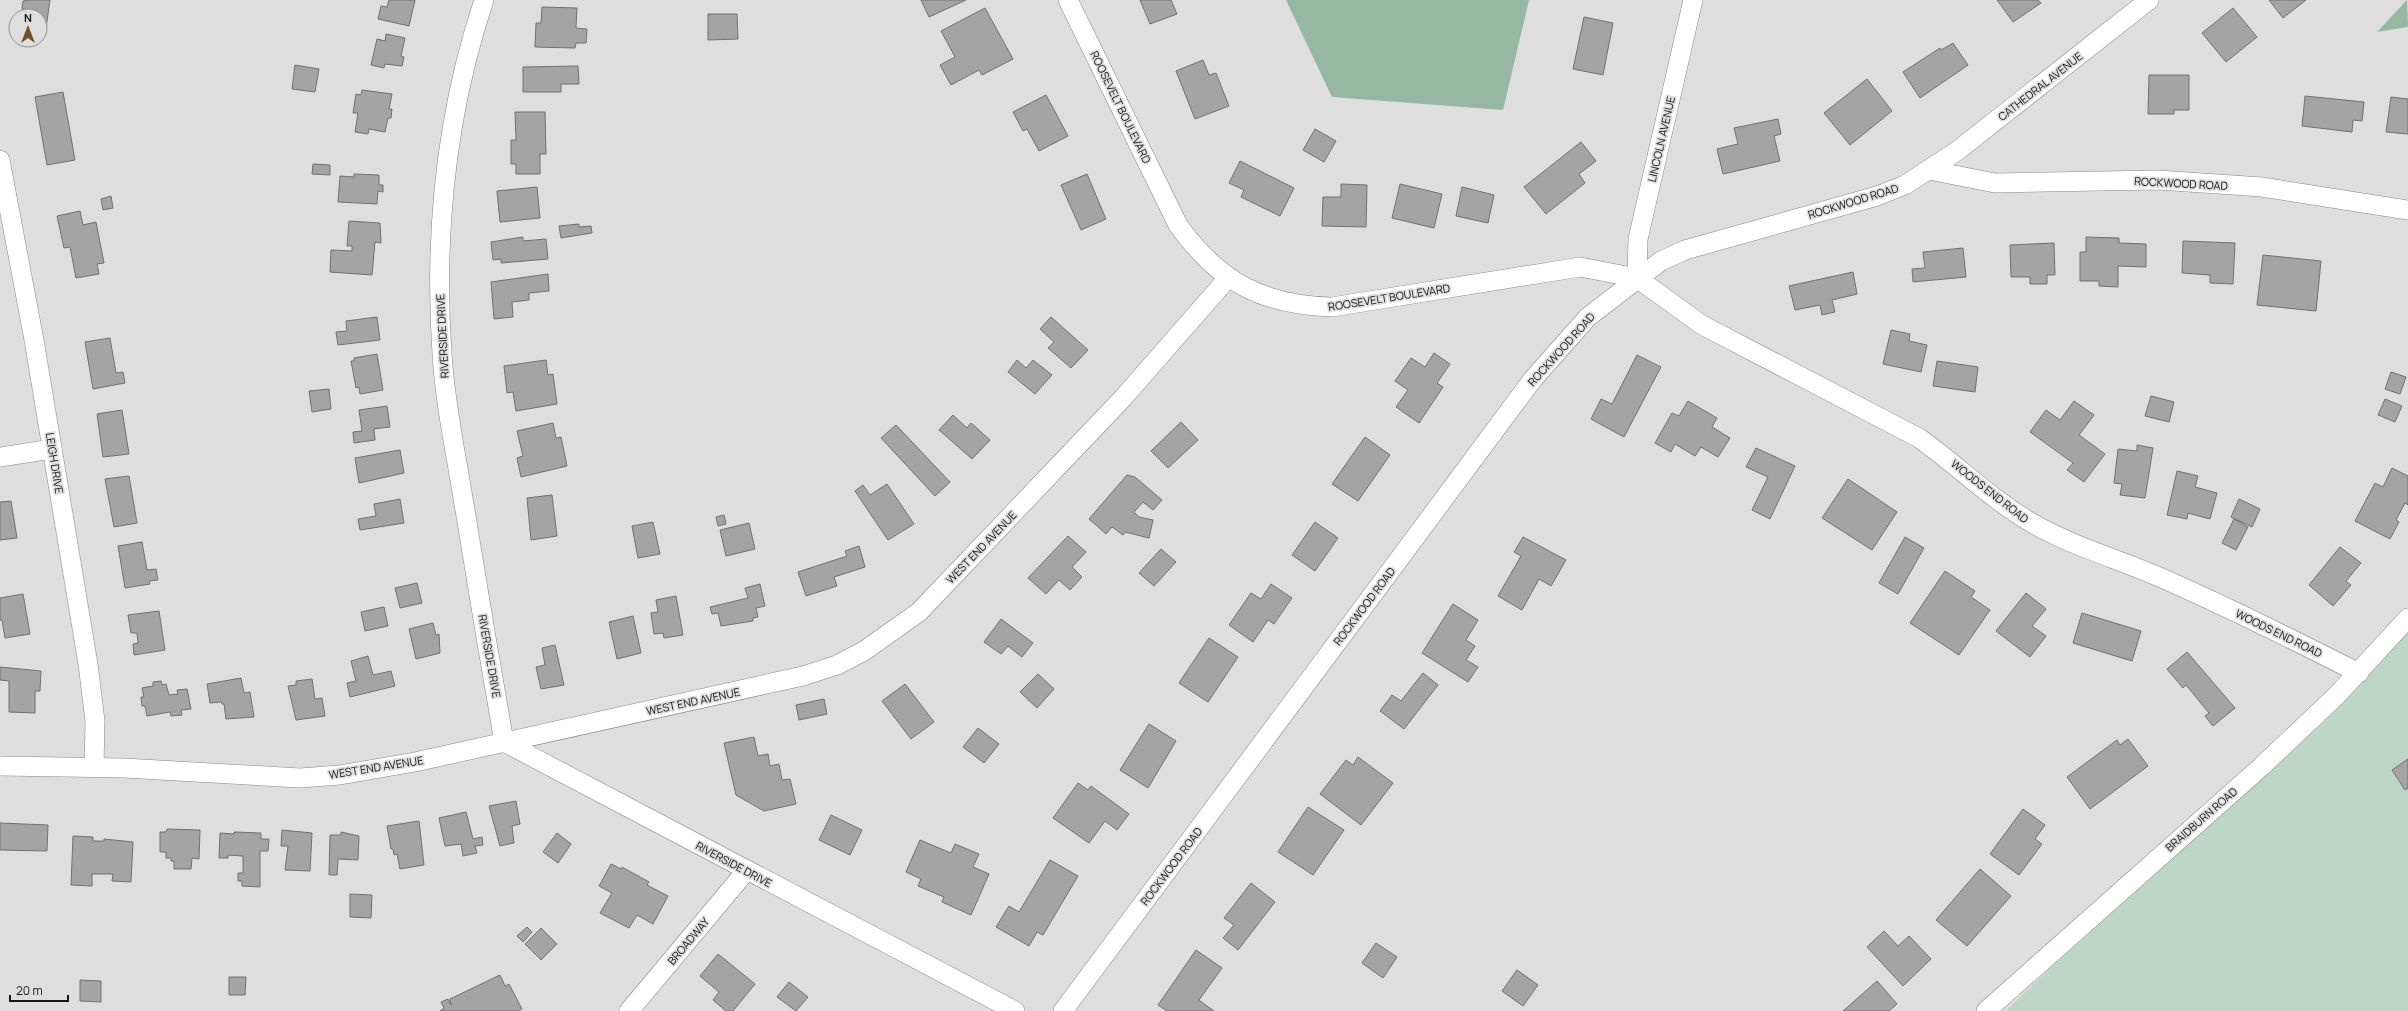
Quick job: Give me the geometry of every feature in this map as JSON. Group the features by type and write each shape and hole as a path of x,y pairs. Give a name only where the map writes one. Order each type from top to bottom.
{"street":[{"name":"RIVERSIDE DRIVE","path":"484,0 458,92 447,157 440,228 439,299 444,385 504,742 1014,1011"},
{"name":"ROOSEVELT BOULEVARD","path":"1068,0 1178,225 1212,266 1228,278 1253,292 1278,301 1304,306 1332,307 1580,267 1637,278"},
{"name":"LINCOLN AVENUE","path":"1637,278 1638,239 1693,0"},
{"name":"CATHEDRAL AVENUE","path":"1929,170 1957,151 2149,0"},
{"name":"LEIGH DRIVE","path":"0,160 52,449 94,714 94,768"},
{"name":"ROCKWOOD ROAD","path":"1063,1011 1533,379 1588,317 1661,261 1685,250 1877,196 1905,185 1929,170 1995,183 2158,180 2262,187 2408,210"},
{"name":"WEST END AVENUE","path":"0,766 94,768 300,778 340,775 407,763 803,676 837,665 864,651 919,612 1124,398 1228,278"},
{"name":"WOODS END ROAD","path":"1637,278 1702,325 1919,438 1952,461 2002,503 2032,523 2078,546 2156,576 2263,624 2359,673"},
{"path":"0,457 52,449"},
{"name":"BRAIDBURN ROAD","path":"1986,1011 2261,766 2359,673 2408,618"},
{"name":"BROADWAY","path":"629,1011 747,870"}],"green space":[{"path":"1286,0 1529,0 1503,110 1332,97"},
{"path":"2407,0 2408,27 2377,32"},
{"path":"2408,616 2408,1011 2006,1011"}],"building":[{"path":"50,0 48,14 48,8 22,8 23,1"},
{"path":"389,0 415,0 409,26 378,19 381,6 387,7"},
{"path":"921,0 966,0 929,17"},
{"path":"1140,0 1171,0 1177,14 1150,24"},
{"path":"1997,0 2038,0 2041,3 2013,22"},
{"path":"2269,0 2306,0 2283,18"},
{"path":"542,7 577,8 576,28 587,29 586,43 576,43 575,48 535,47 536,23 541,23"},
{"path":"985,8 1013,59 982,75 979,70 951,85 940,65 955,57 941,31"},
{"path":"2233,8 2257,37 2226,62 2202,33"},
{"path":"708,14 737,14 738,39 708,40"},
{"path":"1584,17 1613,23 1603,75 1573,69"},
{"path":"386,34 405,38 401,56 404,57 402,66 385,64 384,68 371,65 377,39 385,41"},
{"path":"1953,43 1968,65 1920,98 1903,72 1940,48 1941,50"},
{"path":"1203,60 1209,75 1216,73 1229,106 1195,119 1176,71"},
{"path":"295,65 319,69 315,92 292,89"},
{"path":"578,66 579,84 561,84 561,92 523,92 523,67"},
{"path":"2149,75 2189,75 2189,110 2174,110 2174,114 2148,114"},
{"path":"1867,79 1892,111 1850,145 1824,113"},
{"path":"362,90 392,94 389,109 392,109 391,118 388,118 385,132 369,129 368,134 355,132 358,113 353,113 356,94 361,95"},
{"path":"63,92 75,160 47,165 35,97"},
{"path":"1046,95 1068,136 1039,151 1027,129 1023,131 1013,112"},
{"path":"2305,96 2364,102 2362,121 2353,120 2352,132 2302,126"},
{"path":"2391,97 2408,99 2408,134 2386,132"},
{"path":"515,112 545,112 546,154 540,154 540,174 516,174 516,164 511,164 511,140 516,140"},
{"path":"1778,119 1781,134 1774,136 1780,161 1723,174 1717,149 1738,144 1734,128"},
{"path":"1315,129 1336,141 1324,162 1303,150"},
{"path":"1581,142 1596,161 1579,174 1585,183 1546,214 1524,187"},
{"path":"1240,161 1294,188 1280,216 1241,197 1244,190 1229,183"},
{"path":"313,164 330,165 330,175 312,174"},
{"path":"354,174 379,175 379,185 383,185 383,192 378,191 377,204 338,202 340,176 354,177"},
{"path":"1087,174 1106,219 1081,230 1061,185"},
{"path":"1341,184 1367,185 1366,227 1322,226 1323,197 1341,197"},
{"path":"1400,184 1442,194 1434,228 1392,218"},
{"path":"537,187 540,218 500,222 497,191"},
{"path":"1462,187 1494,195 1488,223 1456,216"},
{"path":"111,196 113,208 103,210 101,199"},
{"path":"80,211 83,225 96,222 104,263 97,264 99,274 76,278 70,247 64,248 57,216"},
{"path":"349,221 380,223 381,243 375,242 372,275 330,272 331,250 352,251 352,246 347,246"},
{"path":"579,224 579,227 591,226 592,233 561,238 559,226"},
{"path":"523,237 523,241 546,239 548,259 501,263 501,259 493,260 491,242"},
{"path":"2086,237 2119,238 2119,243 2146,244 2146,267 2118,266 2118,287 2099,286 2099,281 2080,281 2080,252 2086,252"},
{"path":"2183,241 2235,243 2233,284 2210,283 2210,275 2182,273"},
{"path":"2054,243 2055,275 2047,275 2047,284 2030,284 2030,277 2011,277 2010,245"},
{"path":"1963,248 1966,277 1913,282 1912,269 1925,268 1923,252"},
{"path":"2263,255 2321,261 2316,311 2257,305"},
{"path":"1853,272 1857,294 1832,300 1835,312 1822,315 1820,305 1795,310 1789,286"},
{"path":"548,274 549,291 529,293 529,300 512,302 513,317 494,319 491,282"},
{"path":"377,317 380,340 338,345 336,332 347,331 346,321"},
{"path":"1051,317 1088,350 1071,368 1048,348 1054,342 1040,329"},
{"path":"1891,330 1910,334 1909,341 1927,345 1921,372 1883,364"},
{"path":"110,338 116,373 123,372 125,383 93,389 85,342"},
{"path":"1434,353 1450,364 1437,383 1443,387 1419,423 1396,407 1408,390 1395,381 1411,358 1425,367"},
{"path":"377,354 383,390 360,394 359,387 356,388 351,361 354,361 354,358"},
{"path":"1637,355 1661,367 1624,437 1591,419 1601,399 1612,404"},
{"path":"546,360 548,375 553,374 557,404 516,411 513,392 507,393 504,366"},
{"path":"1017,360 1026,368 1033,360 1052,375 1035,394 1008,372"},
{"path":"1937,361 1978,367 1975,392 1933,386"},
{"path":"2391,372 2406,377 2400,394 2385,389"},
{"path":"329,389 331,409 312,412 309,391"},
{"path":"2151,396 2174,402 2169,422 2145,416"},
{"path":"2385,399 2402,406 2395,422 2378,415"},
{"path":"1688,401 1717,418 1712,427 1730,438 1718,457 1701,447 1695,456 1675,444 1671,452 1655,443 1672,413 1679,416"},
{"path":"2074,401 2094,415 2079,435 2105,454 2084,482 2067,470 2073,463 2030,432 2046,410 2060,420"},
{"path":"387,406 390,427 374,429 375,440 354,443 353,432 362,431 359,410"},
{"path":"122,410 129,454 103,457 97,414"},
{"path":"953,415 967,428 971,423 990,440 972,459 939,430"},
{"path":"1181,422 1198,440 1168,468 1151,451"},
{"path":"553,423 556,438 561,437 567,466 521,477 517,458 523,456 517,431"},
{"path":"896,425 950,482 935,496 881,438"},
{"path":"1365,437 1390,455 1358,501 1332,484"},
{"path":"2137,445 2153,448 2145,498 2120,495 2122,484 2114,483 2118,449 2137,451"},
{"path":"1756,448 1795,466 1770,519 1752,510 1768,477 1746,467"},
{"path":"400,450 404,473 359,483 355,458"},
{"path":"2392,468 2408,476 2408,505 2405,503 2396,520 2399,522 2390,539 2355,521 2375,483 2383,487"},
{"path":"2177,471 2198,476 2195,487 2217,493 2210,519 2188,513 2187,519 2167,515"},
{"path":"1127,475 1135,477 1162,500 1153,510 1143,502 1134,512 1139,517 1153,520 1149,538 1125,532 1123,535 1112,527 1106,534 1089,519"},
{"path":"129,476 137,523 114,527 105,479"},
{"path":"1848,479 1897,512 1872,550 1822,518"},
{"path":"887,484 914,524 888,540 855,491 863,485 870,495"},
{"path":"552,495 557,536 531,540 527,498"},
{"path":"400,499 404,523 360,530 358,519 376,516 374,504"},
{"path":"2239,499 2260,509 2252,527 2231,517"},
{"path":"11,501 17,538 0,540 0,502"},
{"path":"724,515 726,524 718,526 716,517"},
{"path":"2234,519 2248,527 2236,550 2222,543"},
{"path":"653,522 660,554 638,558 632,526"},
{"path":"1315,522 1338,538 1315,571 1292,555"},
{"path":"749,523 755,549 726,556 720,530"},
{"path":"1068,536 1086,552 1072,567 1082,577 1070,590 1059,580 1046,594 1028,578"},
{"path":"1523,537 1566,560 1551,586 1539,579 1522,610 1498,596 1521,556 1514,552"},
{"path":"1905,537 1924,548 1898,594 1879,583"},
{"path":"142,542 147,570 156,569 158,580 149,581 150,584 125,588 118,546"},
{"path":"859,546 865,567 834,577 837,586 806,596 798,572 847,556 845,551"},
{"path":"2340,547 2361,563 2346,581 2351,585 2333,606 2309,585"},
{"path":"1161,549 1176,562 1154,586 1139,573"},
{"path":"1945,571 1975,591 1971,597 1990,610 1959,655 1910,623"},
{"path":"417,583 422,603 400,608 395,588"},
{"path":"760,584 765,606 756,608 758,617 753,618 753,621 721,626 718,613 712,614 710,607 748,598 745,588"},
{"path":"1271,584 1292,598 1274,624 1268,620 1253,642 1229,625 1251,593 1261,599"},
{"path":"2026,593 2046,609 2032,626 2046,636 2030,657 1996,631"},
{"path":"23,594 30,634 5,638 2,620 0,620 0,598"},
{"path":"676,596 683,635 664,638 663,633 654,634 651,613 658,612 656,600"},
{"path":"1453,604 1478,620 1466,640 1475,646 1466,660 1478,667 1468,682 1422,653"},
{"path":"384,607 388,626 365,631 361,612"},
{"path":"159,611 165,650 134,655 133,644 138,643 137,633 131,633 128,615"},
{"path":"2082,613 2141,631 2132,661 2073,643"},
{"path":"633,616 641,653 617,659 609,622"},
{"path":"1001,619 1033,643 1022,657 1008,646 1001,654 984,642"},
{"path":"433,623 436,635 439,634 440,653 416,659 409,629"},
{"path":"1209,638 1238,657 1208,702 1179,683"},
{"path":"555,645 564,685 541,689 536,667 545,665 542,648"},
{"path":"2187,652 2235,708 2213,726 2205,716 2209,713 2186,685 2183,688 2167,669"},
{"path":"368,656 373,675 391,671 395,686 350,697 347,683 356,681 351,661"},
{"path":"0,667 41,671 40,691 35,691 35,713 9,712 9,681 0,680"},
{"path":"1423,673 1438,685 1404,729 1380,711 1392,695 1401,701"},
{"path":"1038,674 1054,689 1037,708 1020,692"},
{"path":"241,678 244,693 250,692 254,717 226,719 224,704 221,702 210,703 207,684"},
{"path":"312,679 315,699 322,698 325,716 296,720 288,686 296,685 296,681"},
{"path":"161,681 162,685 166,684 169,695 178,694 177,690 187,689 191,709 181,710 182,715 171,716 170,712 147,716 145,706 142,706 141,697 144,697 142,688 153,686 153,682"},
{"path":"905,684 934,722 911,739 882,701"},
{"path":"824,699 827,714 799,720 796,705"},
{"path":"1149,724 1176,741 1148,788 1120,770"},
{"path":"978,728 999,744 984,763 963,747"},
{"path":"754,737 758,756 768,754 770,766 779,764 782,780 790,779 796,804 764,811 736,795 724,743"},
{"path":"2128,739 2148,766 2090,809 2067,777 2117,740 2120,745"},
{"path":"1358,757 1393,783 1361,825 1320,794 1346,760 1353,765"},
{"path":"2408,759 2408,788 2405,790 2392,770"},
{"path":"1078,783 1088,790 1091,786 1129,814 1117,830 1105,821 1089,843 1053,818"},
{"path":"516,801 520,824 512,826 514,843 500,846 489,806"},
{"path":"1308,807 1344,830 1313,875 1278,852"},
{"path":"2023,809 2045,825 2035,839 2042,844 2019,875 1990,854"},
{"path":"466,812 473,839 482,837 483,845 475,846 477,853 463,856 461,844 445,846 439,818"},
{"path":"831,815 862,830 850,855 819,840"},
{"path":"419,821 424,865 400,869 397,854 394,855 393,849 391,849 387,826"},
{"path":"0,823 48,825 47,851 0,850"},
{"path":"167,829 200,830 199,859 192,858 191,869 174,869 174,861 171,861 171,858 166,858 166,852 160,852 160,832 166,832"},
{"path":"282,830 312,833 310,871 285,870 288,846 281,846"},
{"path":"234,832 261,833 261,839 269,839 268,851 260,851 260,887 242,886 242,881 238,881 238,873 243,873 243,856 228,855 228,858 219,858 220,833 234,834"},
{"path":"341,832 359,836 358,860 338,859 337,875 329,875 330,835 341,835"},
{"path":"557,833 571,844 558,863 543,852"},
{"path":"73,836 93,837 93,841 104,841 104,839 133,842 131,882 112,881 113,874 92,874 92,886 71,885"},
{"path":"920,840 951,853 955,844 979,854 973,867 989,874 971,915 942,902 944,897 918,886 921,879 906,872"},
{"path":"1050,860 1078,876 1043,935 1037,932 1029,946 996,927 1009,906 1019,912"},
{"path":"611,864 621,869 622,867 649,882 647,885 668,896 653,924 637,915 629,928 600,913 612,893 599,886"},
{"path":"1980,869 2011,896 1967,946 1936,920"},
{"path":"1251,883 1275,902 1238,950 1223,938 1234,925 1224,918"},
{"path":"350,894 372,895 371,918 350,917"},
{"path":"527,927 532,932 523,942 517,936"},
{"path":"541,928 557,944 541,960 525,944"},
{"path":"1884,931 1898,946 1909,936 1931,959 1903,986 1867,947"},
{"path":"1376,943 1397,957 1383,978 1362,963"},
{"path":"1196,950 1222,968 1199,1000 1214,1011 1167,1011 1158,1005"},
{"path":"718,954 755,984 733,1011 726,1011 713,1000 719,992 700,976"},
{"path":"1517,970 1538,985 1523,1006 1502,991"},
{"path":"500,975 505,986 509,984 522,1009 518,1011 440,1011 444,1008 441,1002 448,999 451,1005 450,999"},
{"path":"229,977 246,977 245,995 229,995"},
{"path":"80,980 101,981 101,1002 80,1001"},
{"path":"1877,981 1897,1004 1889,1011 1843,1011"},
{"path":"789,982 808,997 796,1011 777,997"}]}
